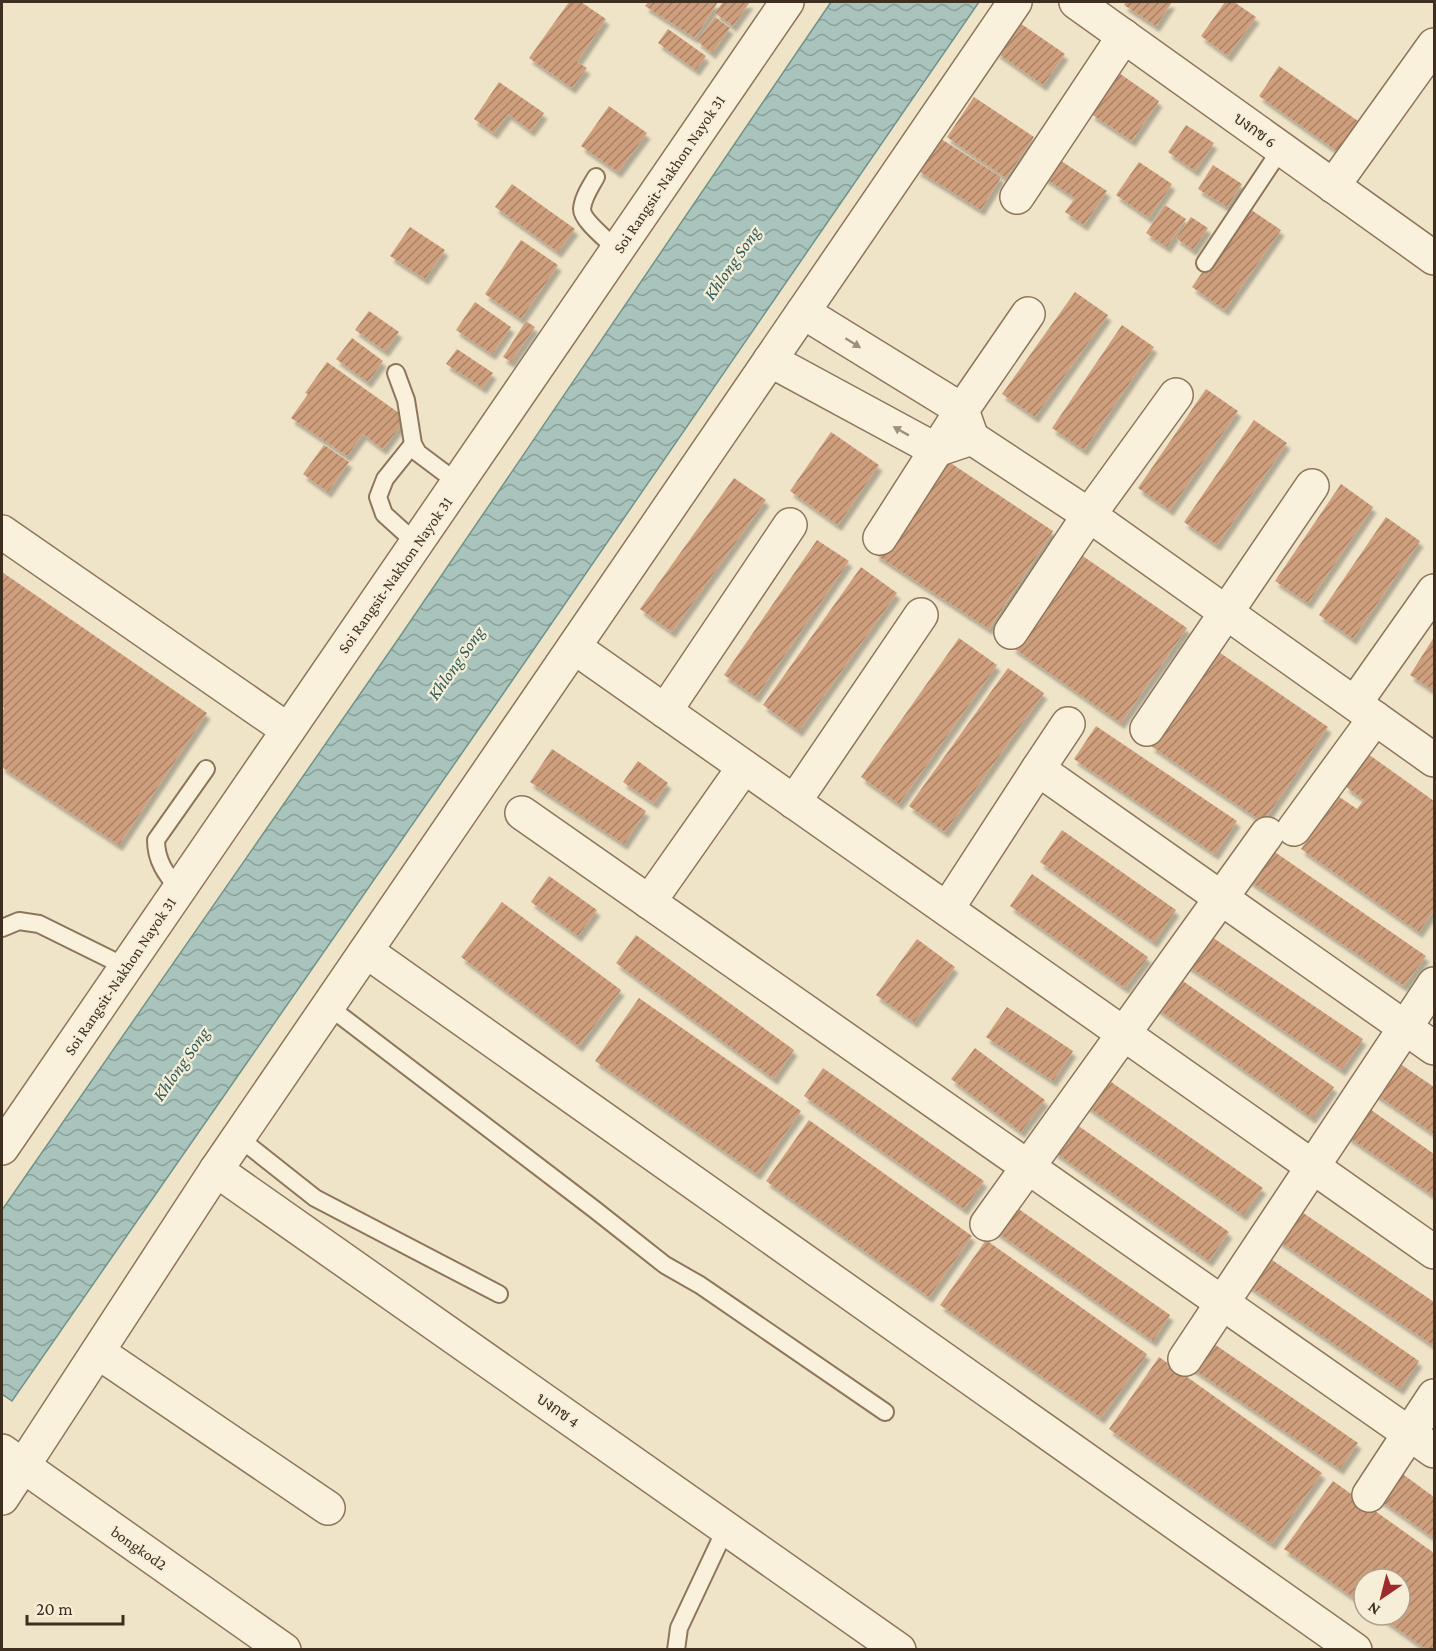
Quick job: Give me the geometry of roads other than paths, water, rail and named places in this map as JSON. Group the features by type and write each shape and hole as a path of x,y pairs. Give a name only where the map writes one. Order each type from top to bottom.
{"street":[{"name":"Soi Rangsit-Nakhon Nayok 31","path":"2,1148 787,2"},
{"path":"2,1498 10,1457 98,1352 238,1137 1015,2"},
{"name":"บงกช 6","path":"1076,2 1434,258"},
{"path":"1017,197 1124,36"},
{"path":"1333,186 1434,45"},
{"path":"803,312 967,424 1089,515 1434,760"},
{"path":"880,538 936,450 967,424 1028,314"},
{"path":"770,360 936,450"},
{"path":"1011,632 1089,515 1176,395"},
{"path":"1147,729 1312,486"},
{"path":"665,711 790,525"},
{"path":"2,532 288,730"},
{"path":"987,1224 1221,898 1281,831 1365,710 1434,591"},
{"path":"794,802 921,615"},
{"path":"574,647 1434,1252"},
{"path":"947,909 1068,724"},
{"path":"649,902 744,767"},
{"path":"1038,769 1434,1048"},
{"path":"522,813 1422,1442"},
{"path":"366,951 1355,1650"},
{"path":"1185,1359 1434,984"},
{"name":"บงกช 4","path":"216,1170 899,1650"},
{"path":"98,1352 328,1508"},
{"path":"1368,1495 1422,1442 1434,1396"},
{"name":"bongkod2","path":"10,1457 284,1650"}],"lane":[{"path":"1204,262 1281,149"},
{"path":"596,177 585,197 582,210 586,219 617,249"},
{"path":"396,372 406,400 413,444 417,453 458,483"},
{"path":"413,444 386,479 378,497 384,514 416,543"},
{"path":"179,890 163,870 156,852 156,840 206,769"},
{"path":"2,928 19,921 39,924 126,967"},
{"path":"328,1006 665,1265 700,1285 885,1412"},
{"path":"238,1137 315,1198 499,1294"},
{"path":"676,1650 679,1628 726,1528"}],"water":[{"name":"Khlong Song","path":"831,2 979,2 496,704 12,1401 2,1394 2,1210 399,638"}]}
